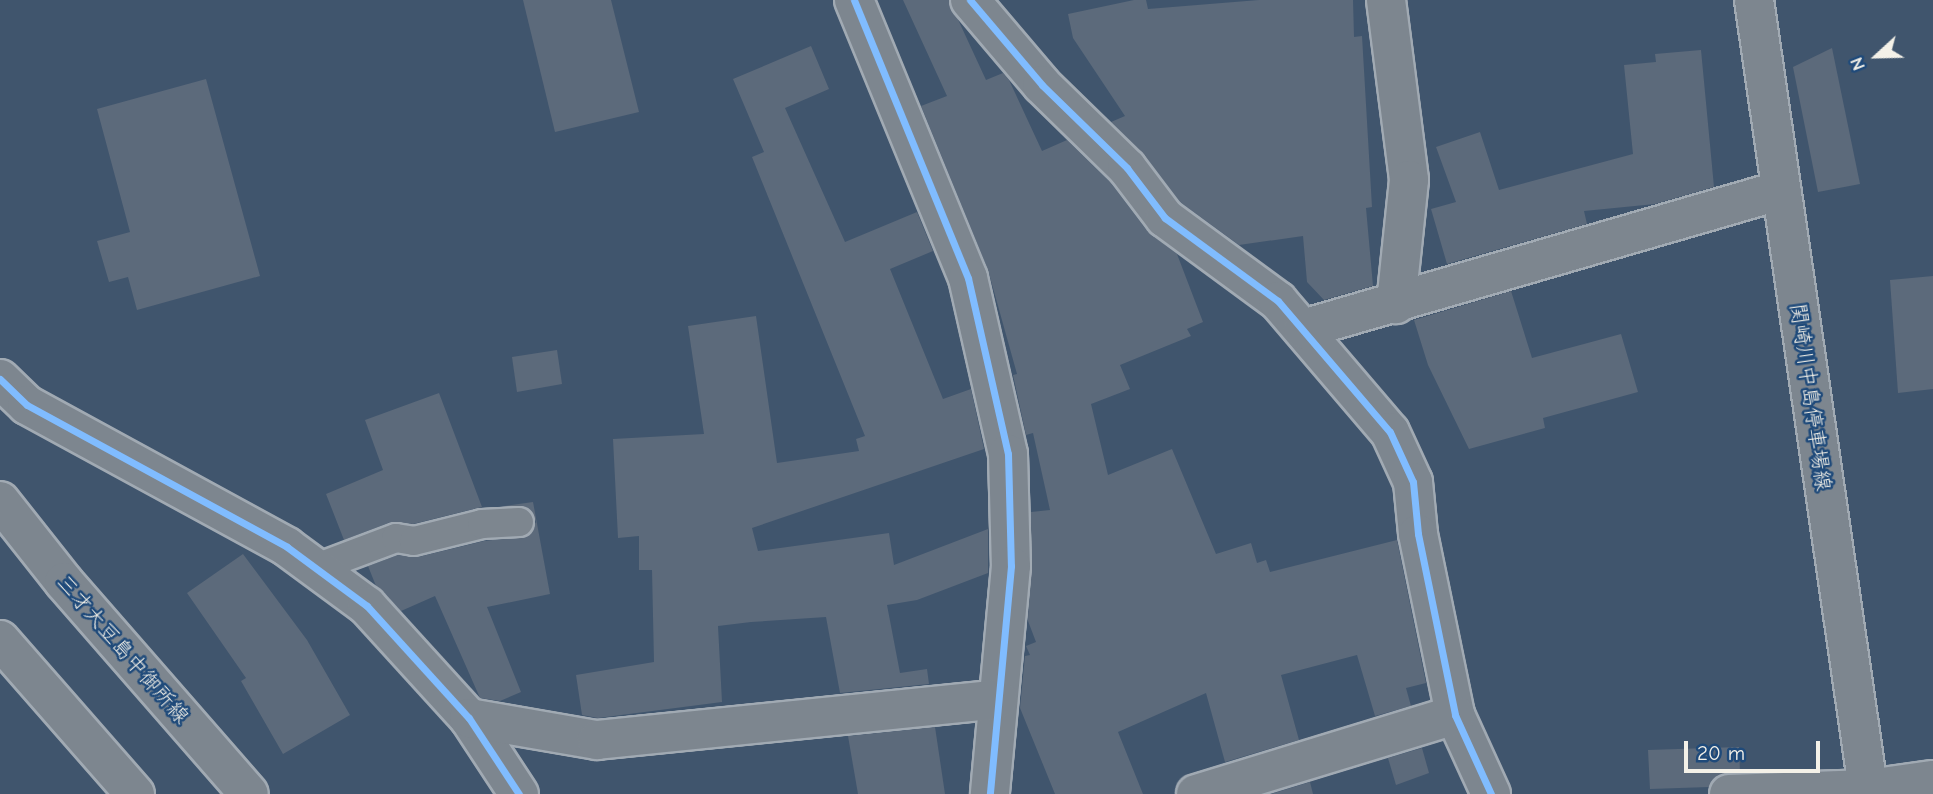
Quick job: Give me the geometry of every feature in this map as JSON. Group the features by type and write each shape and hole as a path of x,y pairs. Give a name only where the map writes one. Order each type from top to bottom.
{"street":[{"path":"854,0 968,278 1008,454 1011,566 990,794"},
{"path":"970,0 1042,85 1127,168 1165,218 1278,300 1390,432 1413,482 1418,534 1455,715 1492,794"},
{"path":"1386,0 1409,180 1396,304"},
{"name":"関崎川中島停車場線","path":"1754,0 1868,792"},
{"path":"1303,329 1781,190"},
{"path":"0,379 27,405 287,547 367,606 469,718 519,794"},
{"name":"三才大豆島中御所線","path":"0,501 64,582 249,794"},
{"path":"0,640 135,794"},
{"path":"469,718 597,740 998,699"},
{"path":"1196,794 1455,715"},
{"path":"1729,794 1868,792 1933,780"}],"lane":[{"path":"316,568 396,538 414,541 482,524 519,522"}],"building":[{"path":"523,0 611,0 639,112 555,132"},
{"path":"903,0 949,0 986,80 1003,73 1009,80 1042,151 1067,140 1111,183 1148,232 1177,254 1203,322 1187,329 1191,336 1120,365 1130,389 1091,404 1108,475 1172,449 1216,554 1251,543 1257,563 1266,560 1270,572 1397,540 1426,683 1406,688 1411,706 1375,716 1357,655 1281,675 1299,740 1225,762 1206,693 1118,732 1143,794 1055,794 1020,708 1025,656 1030,655 1026,646 1036,642 1028,621 1031,512 1050,510 1033,433 1026,435 1013,375 1017,374 988,270 921,106 947,96"},
{"path":"1134,0 1146,0 1148,9 1259,0 1353,0 1354,37 1362,36 1372,207 1366,208 1373,286 1324,300 1307,282 1303,236 1239,245 1180,202 1144,155 1111,122 1125,116 1073,38 1068,14"},
{"path":"811,46 829,89 785,108 845,242 917,212 933,251 890,269 943,399 971,389 984,449 752,528 758,551 889,533 894,565 988,529 988,573 917,600 887,605 900,673 927,669 929,684 840,693 826,617 751,622 718,626 722,702 598,718 582,715 576,675 654,662 652,570 639,570 639,536 618,538 613,439 704,434 688,326 756,316 777,463 859,451 856,439 865,436 752,157 764,152 733,79"},
{"path":"1832,48 1860,184 1818,192 1793,67"},
{"path":"1701,50 1714,187 1655,204 1584,211 1587,224 1447,264 1431,209 1456,202 1436,147 1480,132 1499,190 1633,154 1624,65 1656,62 1655,54"},
{"path":"206,79 260,276 137,310 128,277 109,282 97,241 130,232 97,109"},
{"path":"1933,276 1933,389 1898,393 1890,280"},
{"path":"1511,291 1532,358 1621,334 1638,392 1543,418 1545,428 1469,449 1428,365 1414,320"},
{"path":"557,350 562,384 517,392 512,357"},
{"path":"439,393 482,507 413,524 391,522 344,540 326,494 383,470 365,420"},
{"path":"533,502 550,594 487,607 521,692 500,701 480,698 435,596 401,611 376,586 368,566 398,555 418,557 484,541 527,536 536,522 532,512 526,507 505,506"},
{"path":"243,554 307,640 350,715 283,754 241,681 246,678 187,593"},
{"path":"935,727 945,794 858,794 848,736"},
{"path":"1739,747 1740,772 1718,775 1709,787 1650,789 1648,750"},
{"path":"1422,748 1429,773 1396,785 1388,758"},
{"path":"1310,782 1313,794 1271,794"}],"cycle path":[{"path":"854,0 968,278 1008,454 1011,566 990,794"},
{"path":"970,0 1042,85 1127,168 1165,218 1278,301 1390,432 1413,482 1418,534 1455,715 1491,794"},
{"path":"0,379 27,405 287,547 367,606 469,718 519,794"}]}
